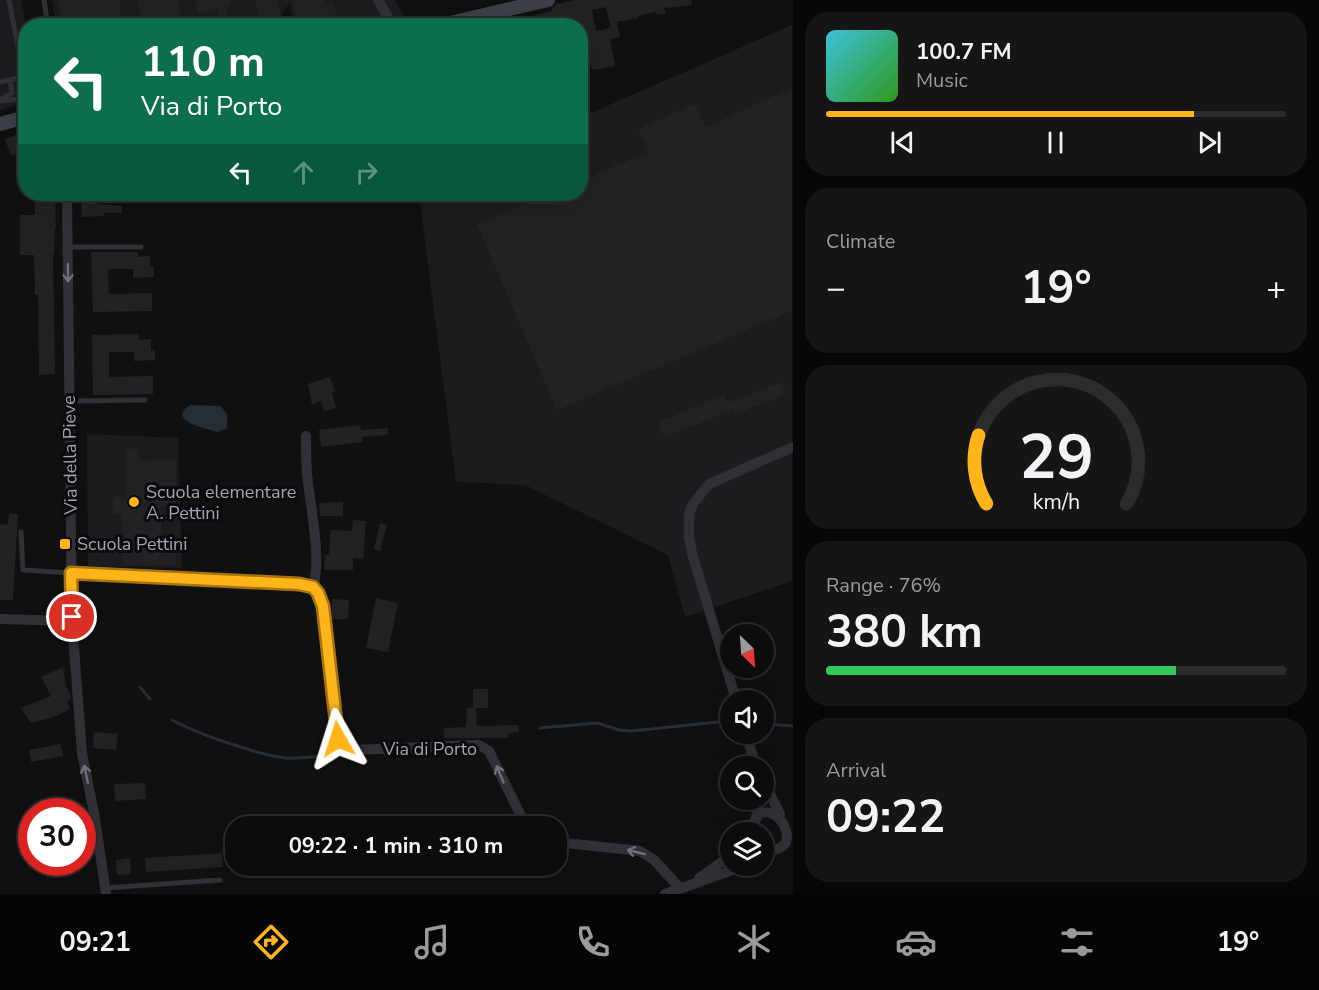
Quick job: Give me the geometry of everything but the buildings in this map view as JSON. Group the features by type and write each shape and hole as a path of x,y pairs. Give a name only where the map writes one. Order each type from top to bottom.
{"main road":[{"path":"471,18 548,0"},
{"path":"0,124 18,119"}],"street":[{"path":"378,0 388,18"},
{"name":"Via della Pieve","path":"67,201 72,621 82,753 96,818 106,891"},
{"name":"Via di Porto","path":"306,435 307,473 314,532 316,577 313,587 323,606 340,743 353,750 473,745 483,747 493,757 521,816"},
{"path":"733,690 692,553 689,538 689,514 709,484 792,447"},
{"path":"71,573 299,584 313,587"},
{"path":"0,619 72,621"},
{"path":"774,798 785,816 790,838 776,849"},
{"path":"758,822 764,814 785,816"},
{"path":"567,843 640,851 654,860 683,886"},
{"path":"683,886 720,862"},
{"path":"665,894 720,874"}],"lane":[{"path":"9,0 18,53"},
{"path":"44,0 47,18"},
{"path":"0,82 18,78"},
{"path":"0,101 12,93 10,80"},
{"path":"0,101 18,99"},
{"path":"68,246 141,247"},
{"path":"70,400 145,400"},
{"path":"21,532 23,570 71,573"},
{"path":"106,891 220,880"}],"shaded area":[{"path":"0,0 21,0 25,18 18,18 18,105 0,110"},
{"path":"52,0 395,0 405,18 293,18 290,2 281,16 269,18 243,18 242,16 226,18 55,18"},
{"path":"792,25 792,581 685,617 668,555 525,485 456,482 420,201 588,201 588,112"},
{"path":"190,405 221,406 227,414 227,428 218,432 185,420 182,416"},
{"name":"Scuola elementare A. Pettini","path":"87,434 178,438 182,568 88,566"}],"waterway":[{"path":"140,687 150,699"},
{"path":"172,720 211,737 274,756 285,758 332,756"},
{"path":"540,728 597,723 619,730 632,731 720,722"},
{"path":"774,725 793,726"}],"place":[{"name":"Scuola elementare A. Pettini","path":"134,502"},
{"name":"Scuola Pettini","path":"65,544"}],"route":[{"path":"72,617 71,573 299,584 313,587 323,606 338,739"}]}
